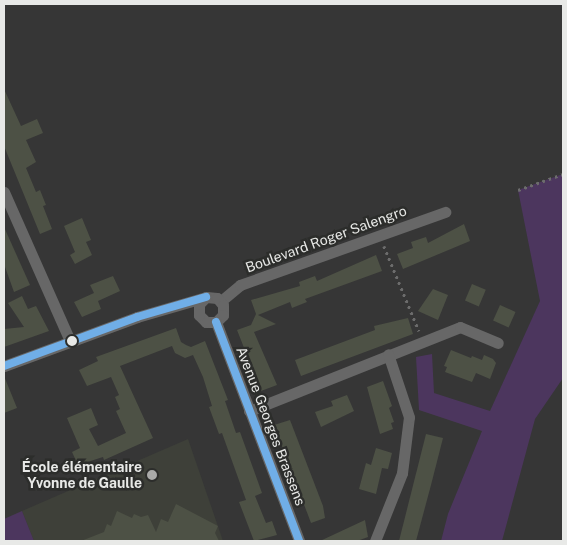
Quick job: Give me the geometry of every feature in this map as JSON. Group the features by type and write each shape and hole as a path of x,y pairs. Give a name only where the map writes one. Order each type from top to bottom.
{"street":[{"path":"4,192 70,341"},
{"name":"Boulevard Roger Salengro","path":"221,301 240,285 445,212"},
{"path":"4,366 70,341 173,307 206,298 221,301 223,315 216,322 201,319 173,307"},
{"path":"201,319 199,304 206,298"},
{"name":"Avenue Georges Brassens","path":"216,322 299,541"},
{"path":"249,411 423,340 460,327 498,344"},
{"path":"375,541 402,473 408,417 388,354"}],"path":[{"path":"518,190 563,174"},
{"path":"380,235 423,340"}],"shaded area":[{"path":"563,174 563,378 535,419 502,541 441,541 448,514 482,431 419,410 416,357 432,354 434,393 490,411 540,301 518,190"},
{"name":"École élémentaire Yvonne de Gaulle","path":"188,439 223,541 34,541 22,511"},
{"path":"22,511 34,541 4,541 4,519"}],"building":[{"path":"4,89 21,126 37,119 43,133 26,140 36,162 26,168 36,192 40,190 46,205 43,206 52,229 40,234 4,146"},
{"path":"82,218 91,240 86,242 92,255 75,264 70,255 75,252 64,226"},
{"path":"464,224 470,241 403,269 397,254 413,248 411,242 426,237 428,243"},
{"path":"4,227 30,285 14,292 4,264"},
{"path":"376,255 382,271 305,299 307,302 292,308 290,302 258,315 276,324 254,332 277,385 261,391 237,330 251,325 256,314 251,300 300,286 299,282 315,276 317,281"},
{"path":"113,276 120,291 98,301 101,309 82,317 74,302 94,293 90,285"},
{"path":"472,284 486,290 479,306 465,301"},
{"path":"433,289 448,295 438,320 418,311"},
{"path":"22,296 28,309 36,306 49,331 4,347 4,329 24,327 8,303"},
{"path":"500,305 516,312 509,327 493,321"},
{"path":"408,318 413,334 301,376 295,360 375,330 374,326"},
{"path":"176,328 181,342 186,345 191,347 205,341 228,400 225,401 236,433 240,432 262,493 255,496 266,523 272,521 277,535 254,541 239,502 246,500 222,433 219,434 209,407 212,406 203,377 193,355 185,358 175,353 172,346 120,366 153,438 104,460 103,457 78,465 72,452 80,448 67,418 91,408 98,425 89,429 98,446 126,433 116,411 120,409 115,397 119,395 111,377 87,386 79,370 98,361 96,357"},
{"path":"451,350 471,358 472,356 482,360 484,355 493,359 496,363 490,379 476,373 472,382 445,372 447,367 444,366"},
{"path":"4,376 17,408 4,413"},
{"path":"383,381 392,406 389,408 394,422 391,423 393,429 380,434 367,387"},
{"path":"347,395 354,411 321,427 315,412 333,406 331,401"},
{"path":"290,420 323,506 325,518 311,523 274,425"},
{"path":"426,434 443,438 416,541 399,541"},
{"path":"376,448 392,453 388,469 382,468 376,494 359,489 366,463 371,465"},
{"path":"176,504 218,526 215,533 219,541 81,541 104,532 107,524 111,526 117,511 132,518 134,514 141,517 148,515 156,532 161,519 168,522"},
{"path":"365,520 368,537 357,541 320,541"}],"transit line":[{"path":"4,366 137,317 206,297"},
{"path":"216,322 299,541"}],"place":[{"name":"École élémentaire Yvonne de Gaulle","path":"152,475"}]}
